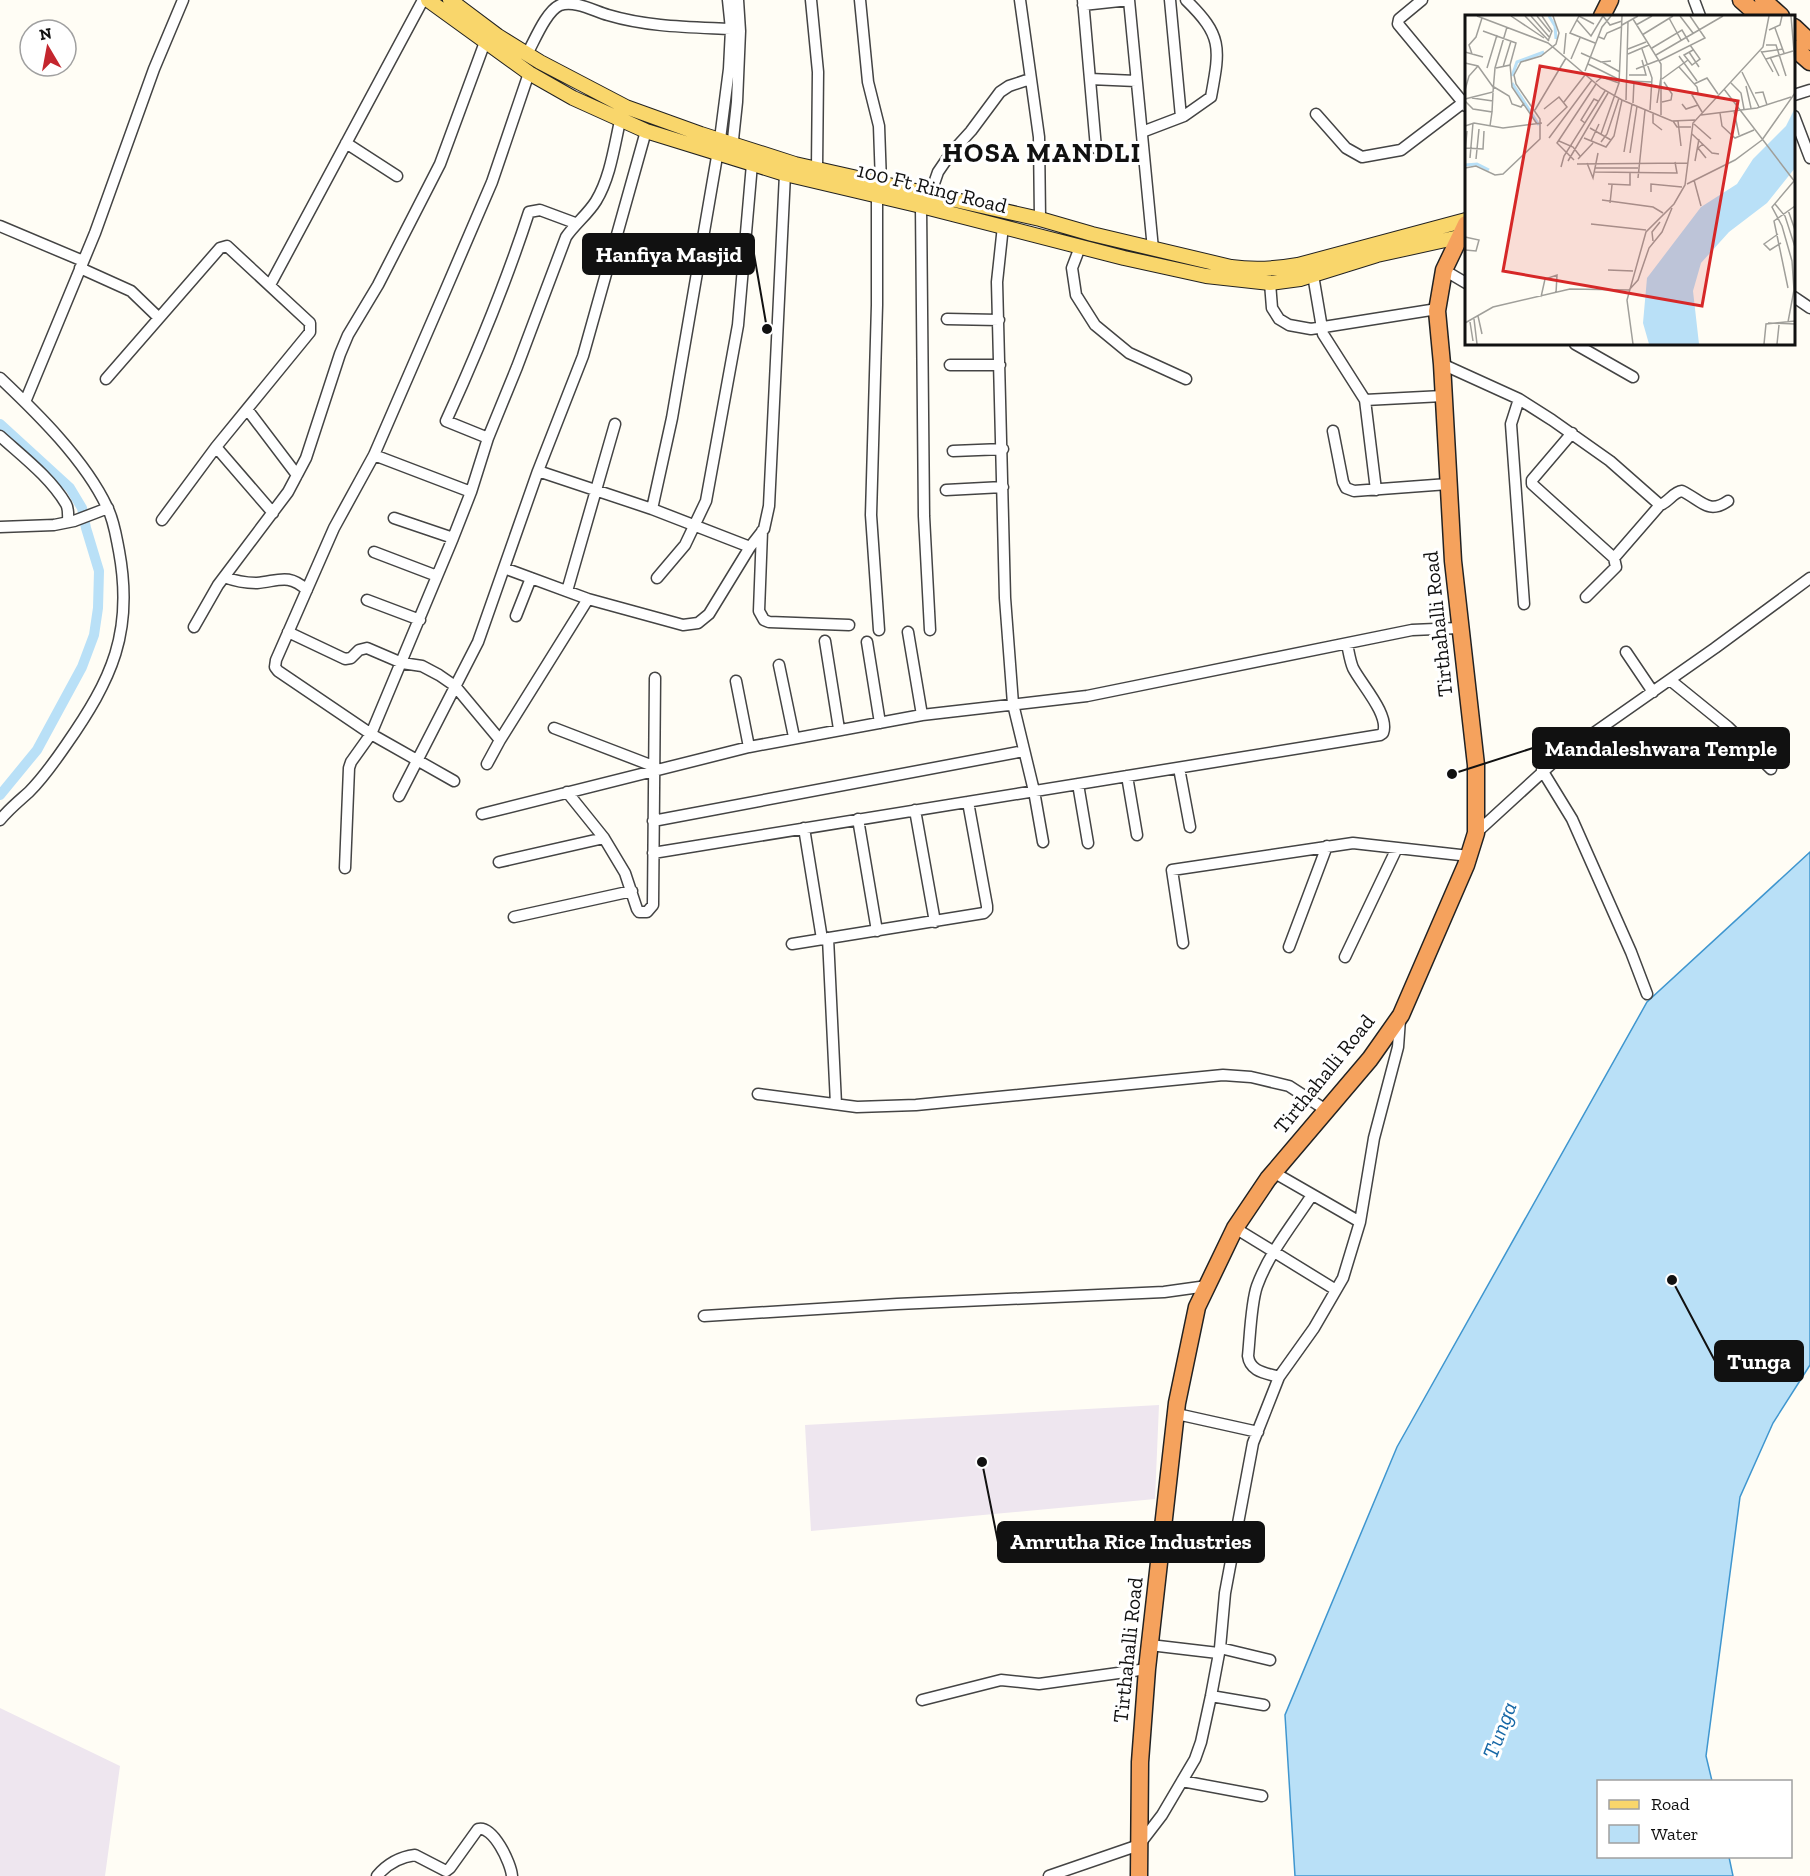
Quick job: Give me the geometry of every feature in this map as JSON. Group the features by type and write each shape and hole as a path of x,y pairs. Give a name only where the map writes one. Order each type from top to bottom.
{"highway":[{"path":"1742,0 1758,15"},
{"path":"1763,0 1780,15"},
{"path":"1795,28 1810,42"},
{"path":"1795,49 1810,62"},
{"name":"Tirthahalli Road","path":"1139,1876 1140,1762 1147,1669 1177,1414 1197,1307 1235,1228 1273,1172 1370,1059 1401,1015 1469,856 1476,833 1476,765 1459,628 1437,309 1444,270 1464,227"}],"main road":[{"name":"100 Ft Ring Road","path":"428,0 528,73 621,121 646,131 816,168 879,190"},
{"name":"100 Ft Ring Road","path":"450,0 498,36 527,54 626,107 725,149 752,164 785,174 1040,219 1153,249 1248,270 1279,269 1464,227"},
{"name":"100 Ft Ring Road","path":"926,200 1003,226 1080,247 1206,276 1270,284 1313,275 1464,227"}],"street":[{"path":"25,402 82,265 154,69 183,0"},
{"path":"270,285 423,0"},
{"path":"725,149 731,29 728,0"},
{"path":"652,509 725,149 740,31 738,0"},
{"path":"811,0 818,72 816,168"},
{"path":"860,0 868,82 879,126 871,515 879,630"},
{"path":"1020,0 1039,137 1040,219"},
{"path":"1096,148 1083,2 1129,0 1153,249"},
{"path":"1170,0 1181,117"},
{"path":"1142,132 1181,117 1211,97 1216,73 1218,42 1205,19 1186,0"},
{"path":"1316,114 1346,148 1362,157 1401,150 1465,104 1398,24 1399,19 1422,0"},
{"path":"1694,0 1700,15"},
{"path":"527,54 548,16 557,6 565,3 577,2 634,22 731,29"},
{"path":"194,627 224,577 288,492 306,458 348,335 378,285 440,164 485,42"},
{"path":"454,782 371,734 278,671 275,666 334,528 374,455 492,182 528,73"},
{"path":"930,630 924,516 926,200 938,172 1000,92 1008,86 1030,79"},
{"path":"1090,79 1136,81"},
{"path":"1795,95 1810,90"},
{"path":"1795,119 1810,158"},
{"path":"345,868 351,762 371,734 420,620 471,492 488,438 566,237 575,223 594,204 603,187 621,121"},
{"path":"399,796 478,642 538,471 589,341 646,131"},
{"path":"346,143 397,176"},
{"path":"657,578 685,545 706,501 738,325 752,164"},
{"path":"785,174 769,506 762,531 759,611 764,620 769,622 849,625"},
{"path":"488,438 446,421 464,382 529,212 540,210 575,223"},
{"path":"0,226 131,291 159,318"},
{"path":"1003,226 997,282 1005,598 1013,704 1034,791 1043,842"},
{"path":"106,379 223,246 227,246 310,323 310,332 216,447 162,520"},
{"path":"1080,247 1072,268 1076,295 1095,326 1129,353 1186,379"},
{"path":"1444,270 1465,282"},
{"path":"1313,275 1320,327 1365,400 1376,490"},
{"path":"1270,284 1272,308 1279,319 1289,325 1311,329 1437,309"},
{"path":"1795,298 1810,308"},
{"path":"947,319 999,320"},
{"path":"1577,345 1633,376"},
{"path":"1442,364 1519,399 1572,433 1610,461 1660,505"},
{"path":"950,365 1000,365"},
{"path":"0,378 25,402 86,471 104,510 124,577 123,627 106,680 66,744 30,791 0,820"},
{"path":"1365,400 1443,396"},
{"path":"1519,399 1511,424 1524,604"},
{"path":"247,409 297,475"},
{"path":"567,591 615,424"},
{"path":"1333,431 1346,488 1354,491 1448,484"},
{"path":"1572,433 1532,480 1532,484 1614,558 1616,567 1586,597"},
{"path":"0,436 44,477 66,504 71,521"},
{"path":"216,447 273,513"},
{"path":"953,451 1003,449"},
{"path":"374,455 471,492"},
{"path":"538,471 652,509 750,547"},
{"path":"946,490 1003,487"},
{"path":"1614,558 1660,505 1667,502 1677,492 1682,491 1712,508 1719,507 1728,501"},
{"path":"0,527 54,525 104,510"},
{"path":"394,518 453,538"},
{"path":"504,568 588,599 683,625 698,623 709,614 762,531"},
{"path":"374,552 437,576"},
{"path":"224,577 236,581 252,582 290,579 298,582 307,590"},
{"path":"516,616 531,578"},
{"path":"1476,833 1542,770 1810,578"},
{"path":"487,764 588,599"},
{"path":"367,600 420,620"},
{"path":"482,814 653,768 794,737 922,715 1087,696 1412,630 1459,628"},
{"path":"288,632 345,659 351,658 358,650 368,648 402,663 422,666 455,686 500,740"},
{"path":"908,632 922,715"},
{"path":"825,640 840,729"},
{"path":"867,642 880,723"},
{"path":"653,853 1383,733 1385,725 1369,692 1353,669 1347,645"},
{"path":"1626,652 1653,692"},
{"path":"779,665 794,737"},
{"path":"567,792 603,838 626,873 639,912 647,912 653,904 655,678"},
{"path":"1670,680 1728,727 1771,769"},
{"path":"736,681 749,747"},
{"path":"554,728 653,768"},
{"path":"653,821 1024,751"},
{"path":"1179,768 1190,827"},
{"path":"1542,770 1572,819 1631,952 1647,994"},
{"path":"1127,776 1137,835"},
{"path":"1078,784 1088,843"},
{"path":"792,944 984,913 987,910 968,802"},
{"path":"915,810 935,922"},
{"path":"858,819 877,931"},
{"path":"804,828 825,939 836,1104"},
{"path":"499,862 603,838"},
{"path":"1183,943 1172,870 1363,842 1469,856"},
{"path":"1289,946 1327,846"},
{"path":"1345,957 1397,848"},
{"path":"514,917 632,891"},
{"path":"1049,1876 1139,1845 1162,1815 1195,1759 1211,1696 1225,1593 1254,1443 1279,1377 1314,1328 1343,1278 1360,1222 1374,1138 1398,1047 1401,1015"},
{"path":"758,1094 857,1107 916,1105 1223,1075 1251,1077 1289,1086 1326,1110"},
{"path":"1273,1172 1360,1222"},
{"path":"1279,1377 1253,1368 1249,1362 1257,1287 1274,1252 1312,1195"},
{"path":"1235,1228 1336,1290"},
{"path":"704,1316 897,1304 1164,1292 1207,1286"},
{"path":"1177,1414 1258,1432"},
{"path":"1150,1645 1219,1650 1270,1660"},
{"path":"922,1700 1001,1680 1039,1684 1147,1669"},
{"path":"1211,1696 1264,1705"},
{"path":"1182,1780 1262,1796"},
{"path":"377,1876 395,1860 415,1855 446,1871 478,1829 482,1828 491,1835 502,1850 508,1860 512,1876"}],"shaded area":[{"path":"1159,1405 1155,1499 811,1531 805,1425"},
{"path":"0,1708 120,1766 105,1876 0,1876"}],"water":[{"path":"1810,852 1810,1365 1773,1423 1740,1497 1706,1756 1712,1780 1597,1780 1597,1858 1729,1858 1733,1876 1295,1876 1285,1715 1397,1447 1647,1002"}],"waterway":[{"path":"0,424 70,488 82,508 99,571 98,608 94,635 82,667 37,750 0,795"}],"place":[{"name":"Hanfiya Masjid","path":"767,329"},
{"name":"Mandaleshwara Temple","path":"1452,774"},
{"name":"Tunga","path":"1672,1280"},
{"name":"Amrutha Rice Industries","path":"982,1462"}],"district":[{"name":"HOSA MANDLI","path":"1042,153"}]}
